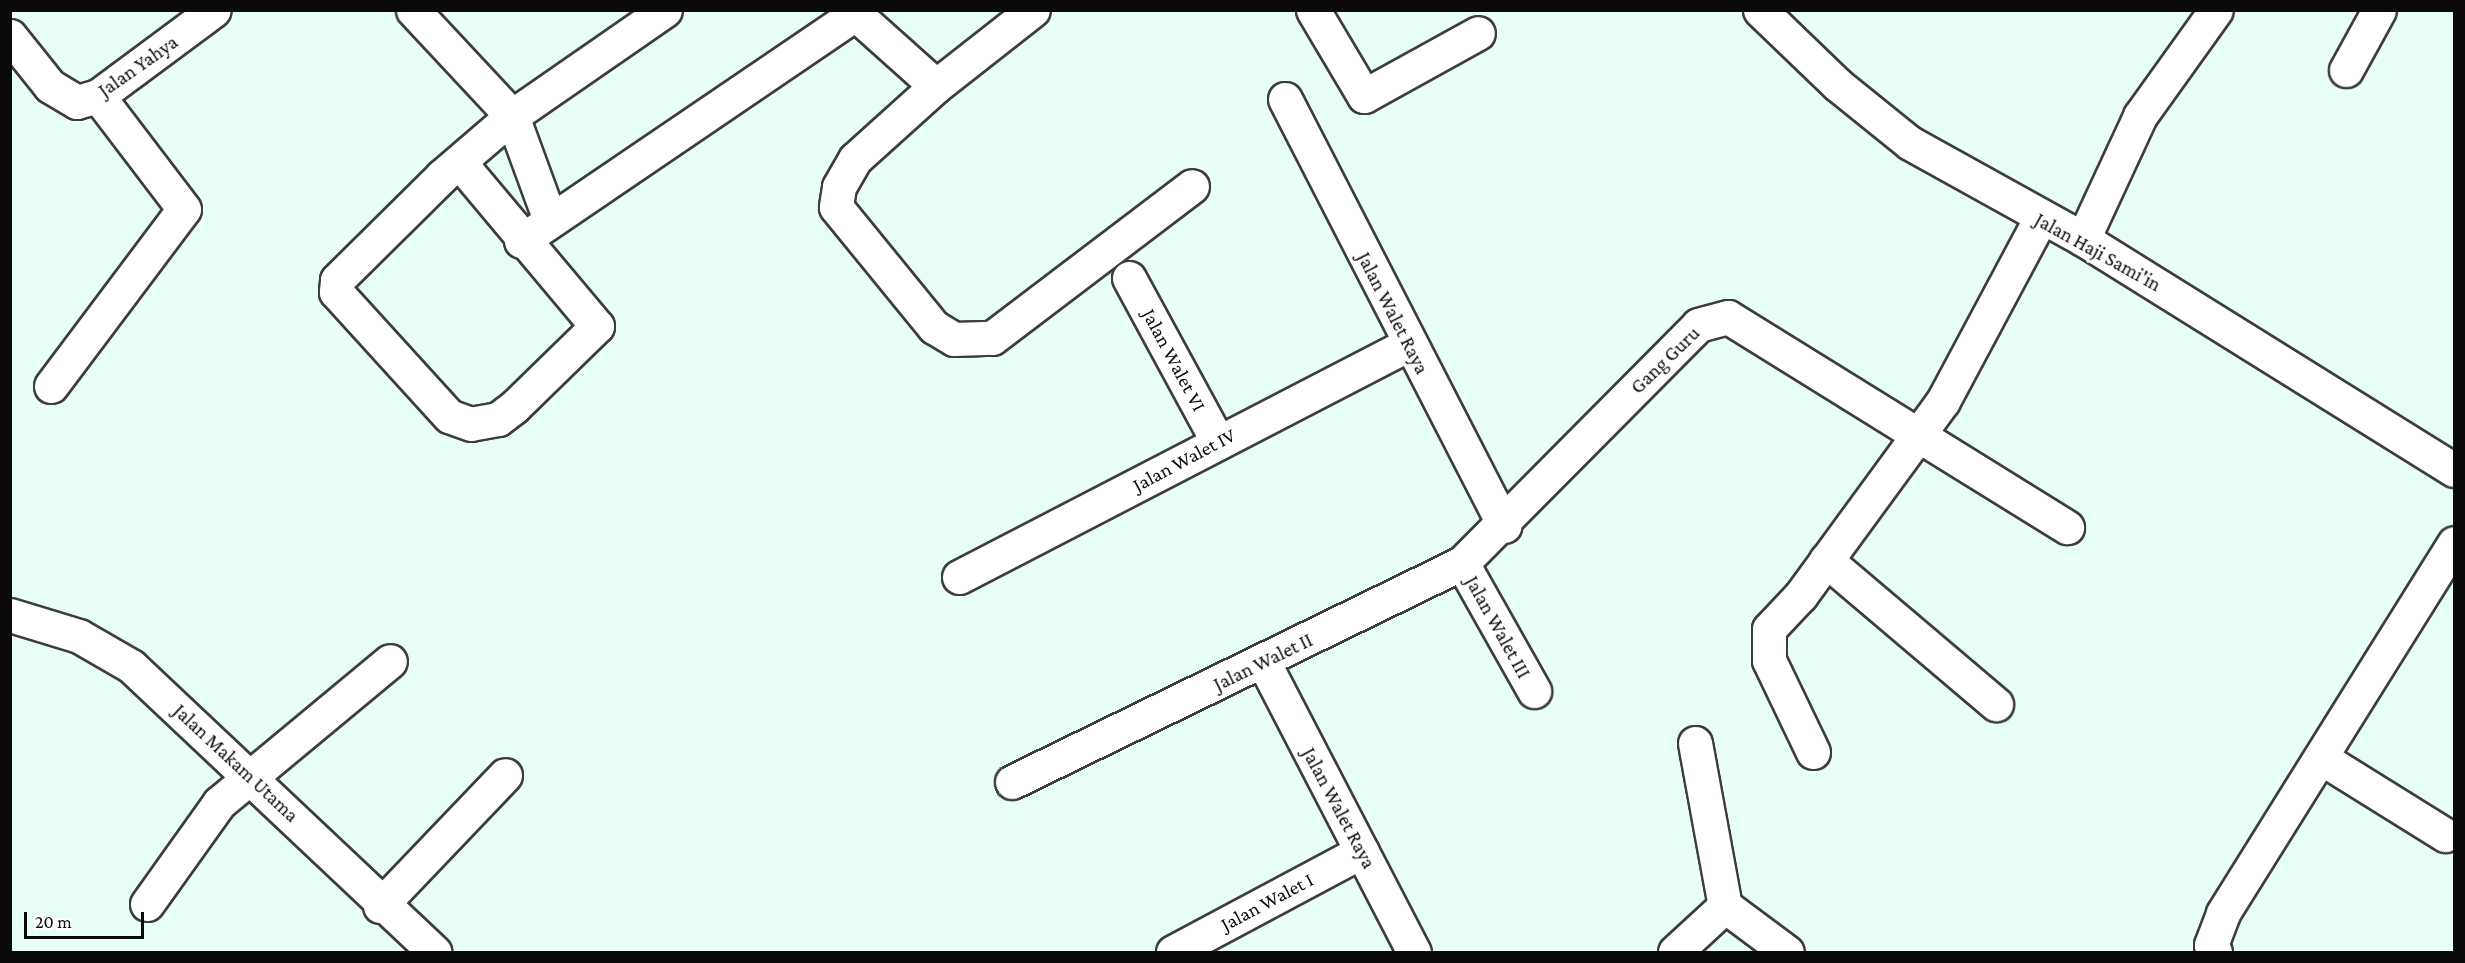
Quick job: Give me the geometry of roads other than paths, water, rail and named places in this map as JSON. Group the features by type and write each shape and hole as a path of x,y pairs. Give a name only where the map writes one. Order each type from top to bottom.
{"street":[{"name":"Jalan Yahya","path":"10,36 50,86 77,102 98,96 214,10"},
{"path":"460,163 521,241 597,326 514,407 498,419 471,424 449,416 336,292 343,270 460,163 512,116 665,10"},
{"path":"1033,10 936,86 855,159 838,188 836,207 934,327 954,339 992,338 1192,186"},
{"path":"1313,10 1364,96 1478,33"},
{"name":"Jalan Haji Sami'in","path":"1760,10 1838,85 1910,143 2040,219 2083,239 2454,470"},
{"path":"2083,239 2140,116 2216,10"},
{"path":"2346,70 2379,10"},
{"path":"521,241 853,12 936,86"},
{"path":"424,14 512,116 550,220"},
{"path":"51,386 184,209 98,96"},
{"name":"Jalan Walet Raya","path":"1285,99 1408,344 1504,526"},
{"path":"1813,752 1769,660 1766,640 1921,432 2040,219"},
{"name":"Jalan Walet VI","path":"1130,278 1218,442"},
{"name":"Gang Guru","path":"1504,526 1698,325 1728,317 1921,432 2067,527"},
{"name":"Jalan Walet IV","path":"959,578 1408,344"},
{"name":"Jalan Walet II","path":"1012,782 1263,663 1462,563 1504,526"},
{"path":"2215,952 2211,945 2223,913 2324,759 2454,543"},
{"path":"1826,560 1996,704"},
{"name":"Jalan Walet III","path":"1462,563 1534,691"},
{"name":"Jalan Makam Utama","path":"10,615 79,636 131,666 252,775 423,948"},
{"path":"147,904 219,803 390,661"},
{"name":"Jalan Walet Raya","path":"1263,663 1414,952"},
{"path":"1695,743 1725,906 1787,952"},
{"path":"2324,759 2445,835"},
{"path":"380,906 505,775"},
{"name":"Jalan Walet I","path":"1173,952 1362,851"},
{"path":"1676,952 1725,906"}]}
